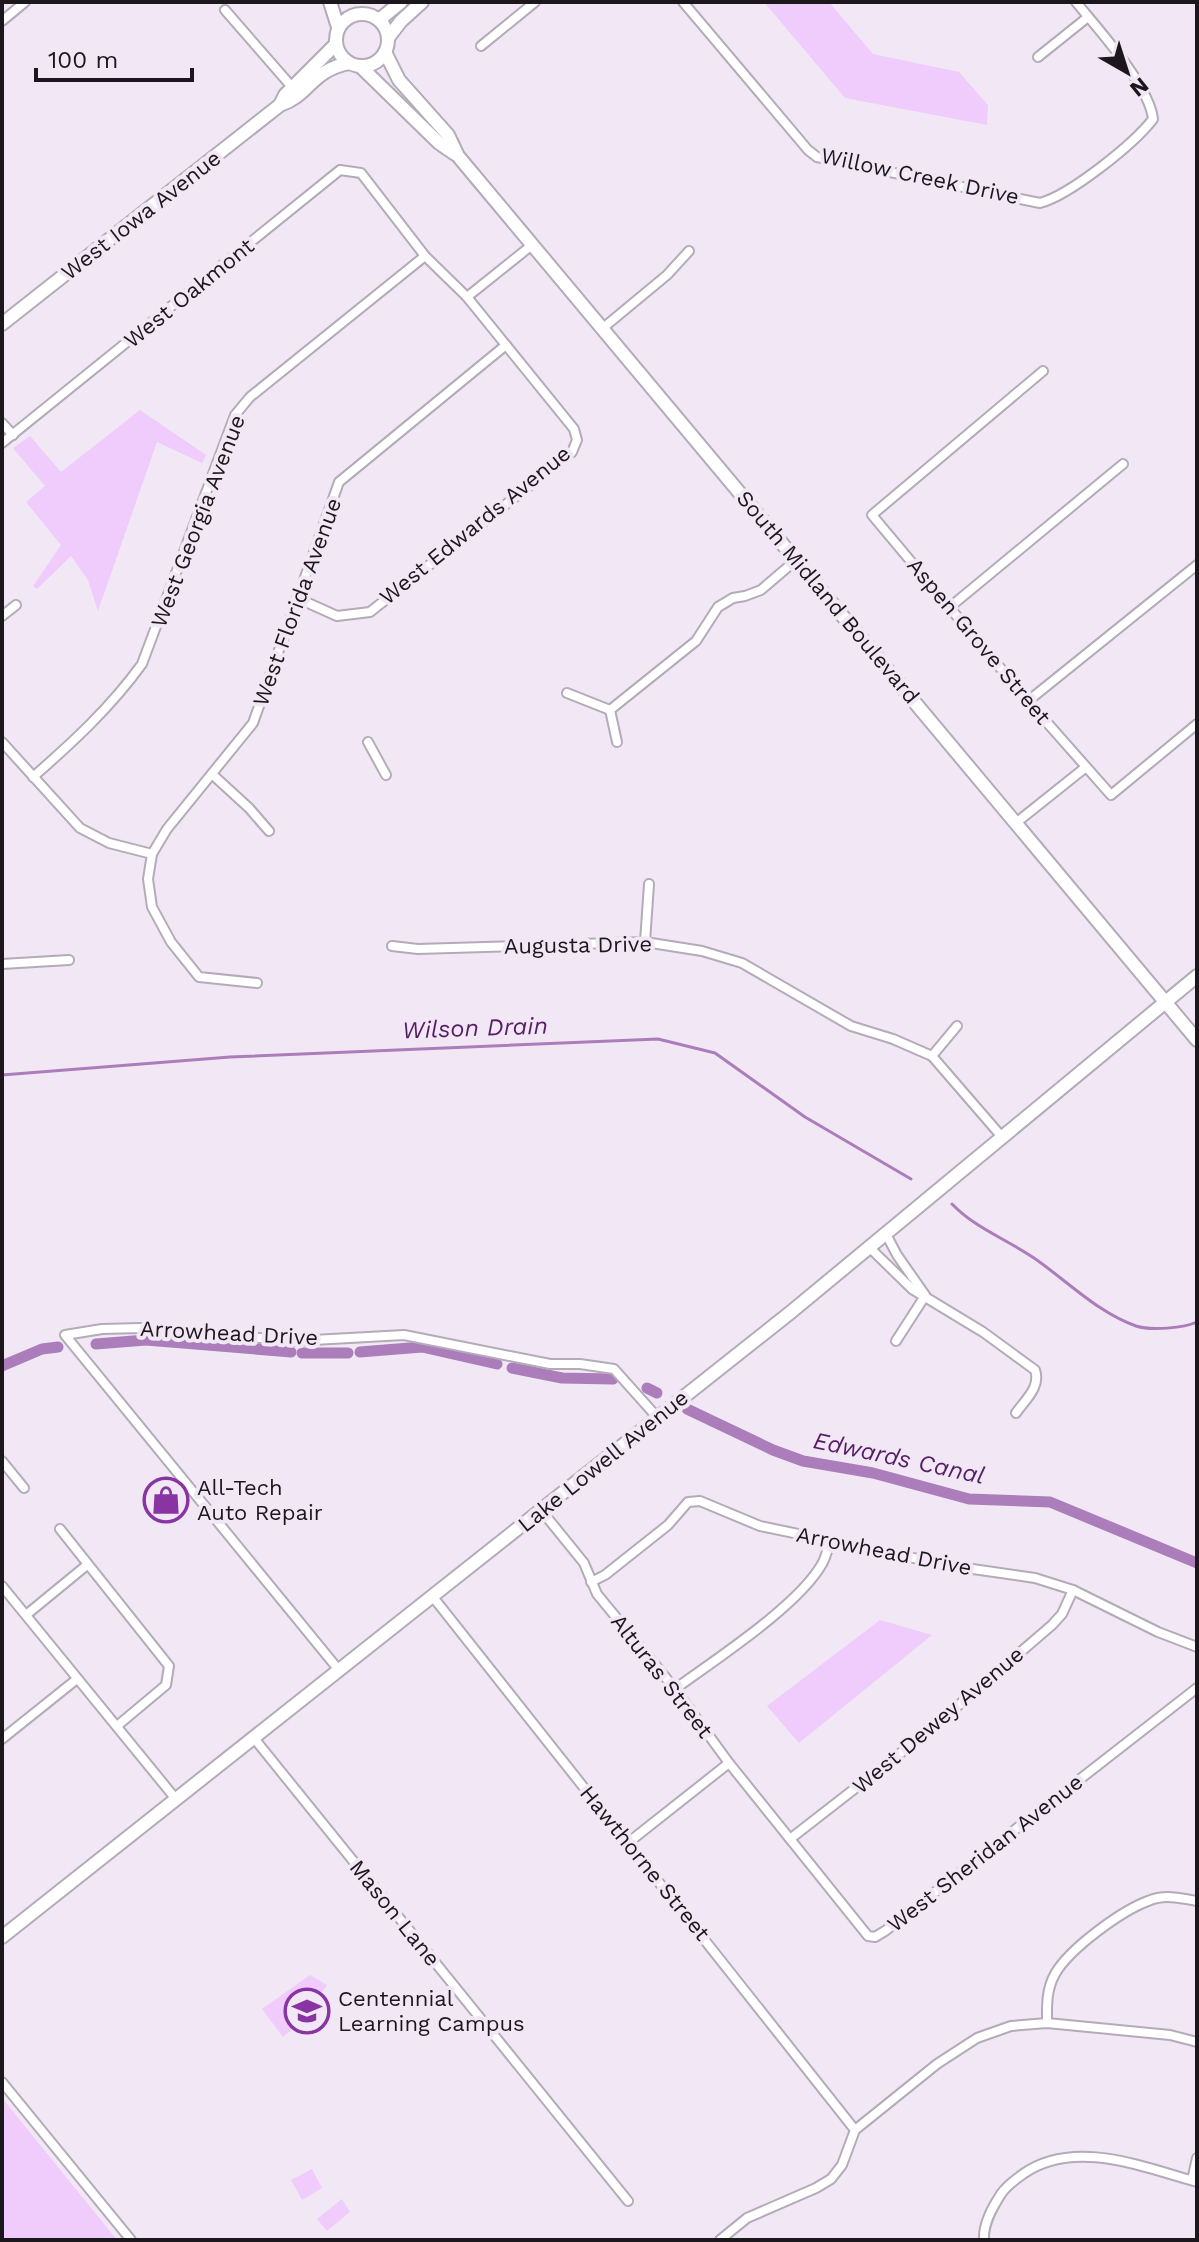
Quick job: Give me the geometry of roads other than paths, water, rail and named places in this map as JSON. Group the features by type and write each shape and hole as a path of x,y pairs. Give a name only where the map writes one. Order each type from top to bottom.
{"main road":[{"path":"330,2 338,27 335,45 338,53 355,65 378,61 385,52 388,38 422,2"},
{"path":"354,2 365,14 379,20 388,38"},
{"path":"379,20 401,2"},
{"path":"338,27 351,15 365,14"},
{"name":"West Iowa Avenue","path":"280,105 292,87 335,45"},
{"name":"South Midland Boulevard","path":"385,52 399,80 448,135 458,156 1197,1040"},
{"name":"West Iowa Avenue","path":"2,324 280,105 291,101 318,75 331,67 355,65"},
{"name":"South Midland Boulevard","path":"355,65 439,143 458,156"},
{"name":"Lake Lowell Avenue","path":"2,1937 886,1234 1197,976"}],"street":[{"path":"2,21 25,2"},
{"path":"481,46 535,2"},
{"name":"Willow Creek Drive","path":"683,2 817,157 1040,203 1055,199 1082,180 1145,130 1153,119 1151,103 1088,17"},
{"path":"1038,57 1088,17 1076,2"},
{"path":"225,10 292,87"},
{"name":"West Oakmont","path":"2,443 340,170 361,173 376,192"},
{"name":"West Edwards Avenue","path":"297,598 337,616 370,612 572,452 577,440 574,429 506,345 467,297 425,256 376,192"},
{"path":"467,297 532,245"},
{"path":"603,328 667,275 689,251"},
{"name":"West Georgia Avenue","path":"33,777 91,726 119,696 142,664 235,415 250,397 425,256"},
{"name":"West Florida Avenue","path":"152,854 167,829 253,723 339,482 506,345"},
{"name":"Aspen Grove Street","path":"1043,371 872,515 1111,795 1197,724"},
{"path":"2,423 13,435"},
{"path":"950,607 1123,464"},
{"path":"610,710 696,641 718,607 733,598 761,590 796,560"},
{"path":"1028,701 1197,565"},
{"path":"2,616 16,605"},
{"path":"567,693 610,710"},
{"path":"610,710 617,742"},
{"path":"2,742 80,828 109,843 152,854 148,879 152,907 171,942 199,977 257,983"},
{"path":"368,742 386,775"},
{"path":"1017,822 1086,767"},
{"path":"213,775 269,831"},
{"path":"645,942 649,884"},
{"name":"Augusta Drive","path":"392,946 418,949 645,942 702,951 742,963 851,1026 932,1056 1002,1137"},
{"path":"2,964 69,960"},
{"path":"932,1056 957,1026"},
{"path":"886,1234 925,1296"},
{"path":"869,1247 912,1289 983,1332 1035,1370 1038,1377 1035,1386 1016,1413"},
{"path":"896,1341 925,1296"},
{"name":"Arrowhead Drive","path":"338,1669 65,1335 102,1329 141,1328 295,1341 388,1335 425,1337 550,1364 614,1369 657,1417"},
{"path":"2,1461 24,1488"},
{"name":"Arrowhead Drive","path":"591,1582 605,1575 668,1525 688,1502 700,1501 760,1526 952,1566 1035,1578 1073,1590 1158,1632 1197,1647"},
{"name":"Alturas Street","path":"541,1510 584,1563 597,1594 675,1689 790,1839"},
{"path":"60,1529 169,1666 166,1685 117,1726"},
{"path":"675,1689 790,1600 819,1569 830,1541"},
{"path":"26,1615 87,1565"},
{"path":"2,1586 175,1798"},
{"name":"West Dewey Avenue","path":"790,1839 925,1734 1052,1625 1062,1614 1073,1590"},
{"name":"Hawthorne Street","path":"433,1597 855,2130"},
{"path":"2,1739 77,1679"},
{"name":"West Sheridan Avenue","path":"790,1839 868,1936 875,1937 1197,1688"},
{"name":"Mason Lane","path":"253,1737 628,2201"},
{"path":"629,1842 729,1763"},
{"path":"1047,2023 1047,1993 1056,1973 1099,1932 1149,1900 1172,1897 1197,1901"},
{"path":"720,2240 747,2218 831,2179 842,2165 855,2130 937,2064 977,2038 1011,2026 1047,2023 1170,2035 1197,2042"},
{"path":"2,2082 131,2240"},
{"path":"984,2240 983,2231 992,2207 1006,2186 1040,2162 1082,2156 1126,2162 1194,2181 1197,2158"}],"waterway":[{"name":"Wilson Drain","path":"2,1075 230,1057 658,1039 715,1053 805,1117 911,1179"},
{"name":"Wilson Drain","path":"952,1204 971,1220 1034,1258 1095,1305 1122,1320 1150,1328 1197,1322"},
{"name":"Edwards Canal","path":"96,1344 146,1340 291,1352"},
{"name":"Edwards Canal","path":"2,1366 42,1349 58,1347"},
{"name":"Edwards Canal","path":"360,1352 422,1347 497,1364"},
{"name":"Edwards Canal","path":"302,1353 348,1353"},
{"name":"Edwards Canal","path":"512,1368 562,1378 613,1379"},
{"name":"Edwards Canal","path":"647,1388 657,1393"},
{"name":"Edwards Canal","path":"687,1409 803,1461 873,1473 969,1499 1050,1502 1197,1563"}],"place":[{"name":"All-Tech Auto Repair","path":"166,1500"},
{"name":"Centennial Learning Campus","path":"307,2011"}]}
